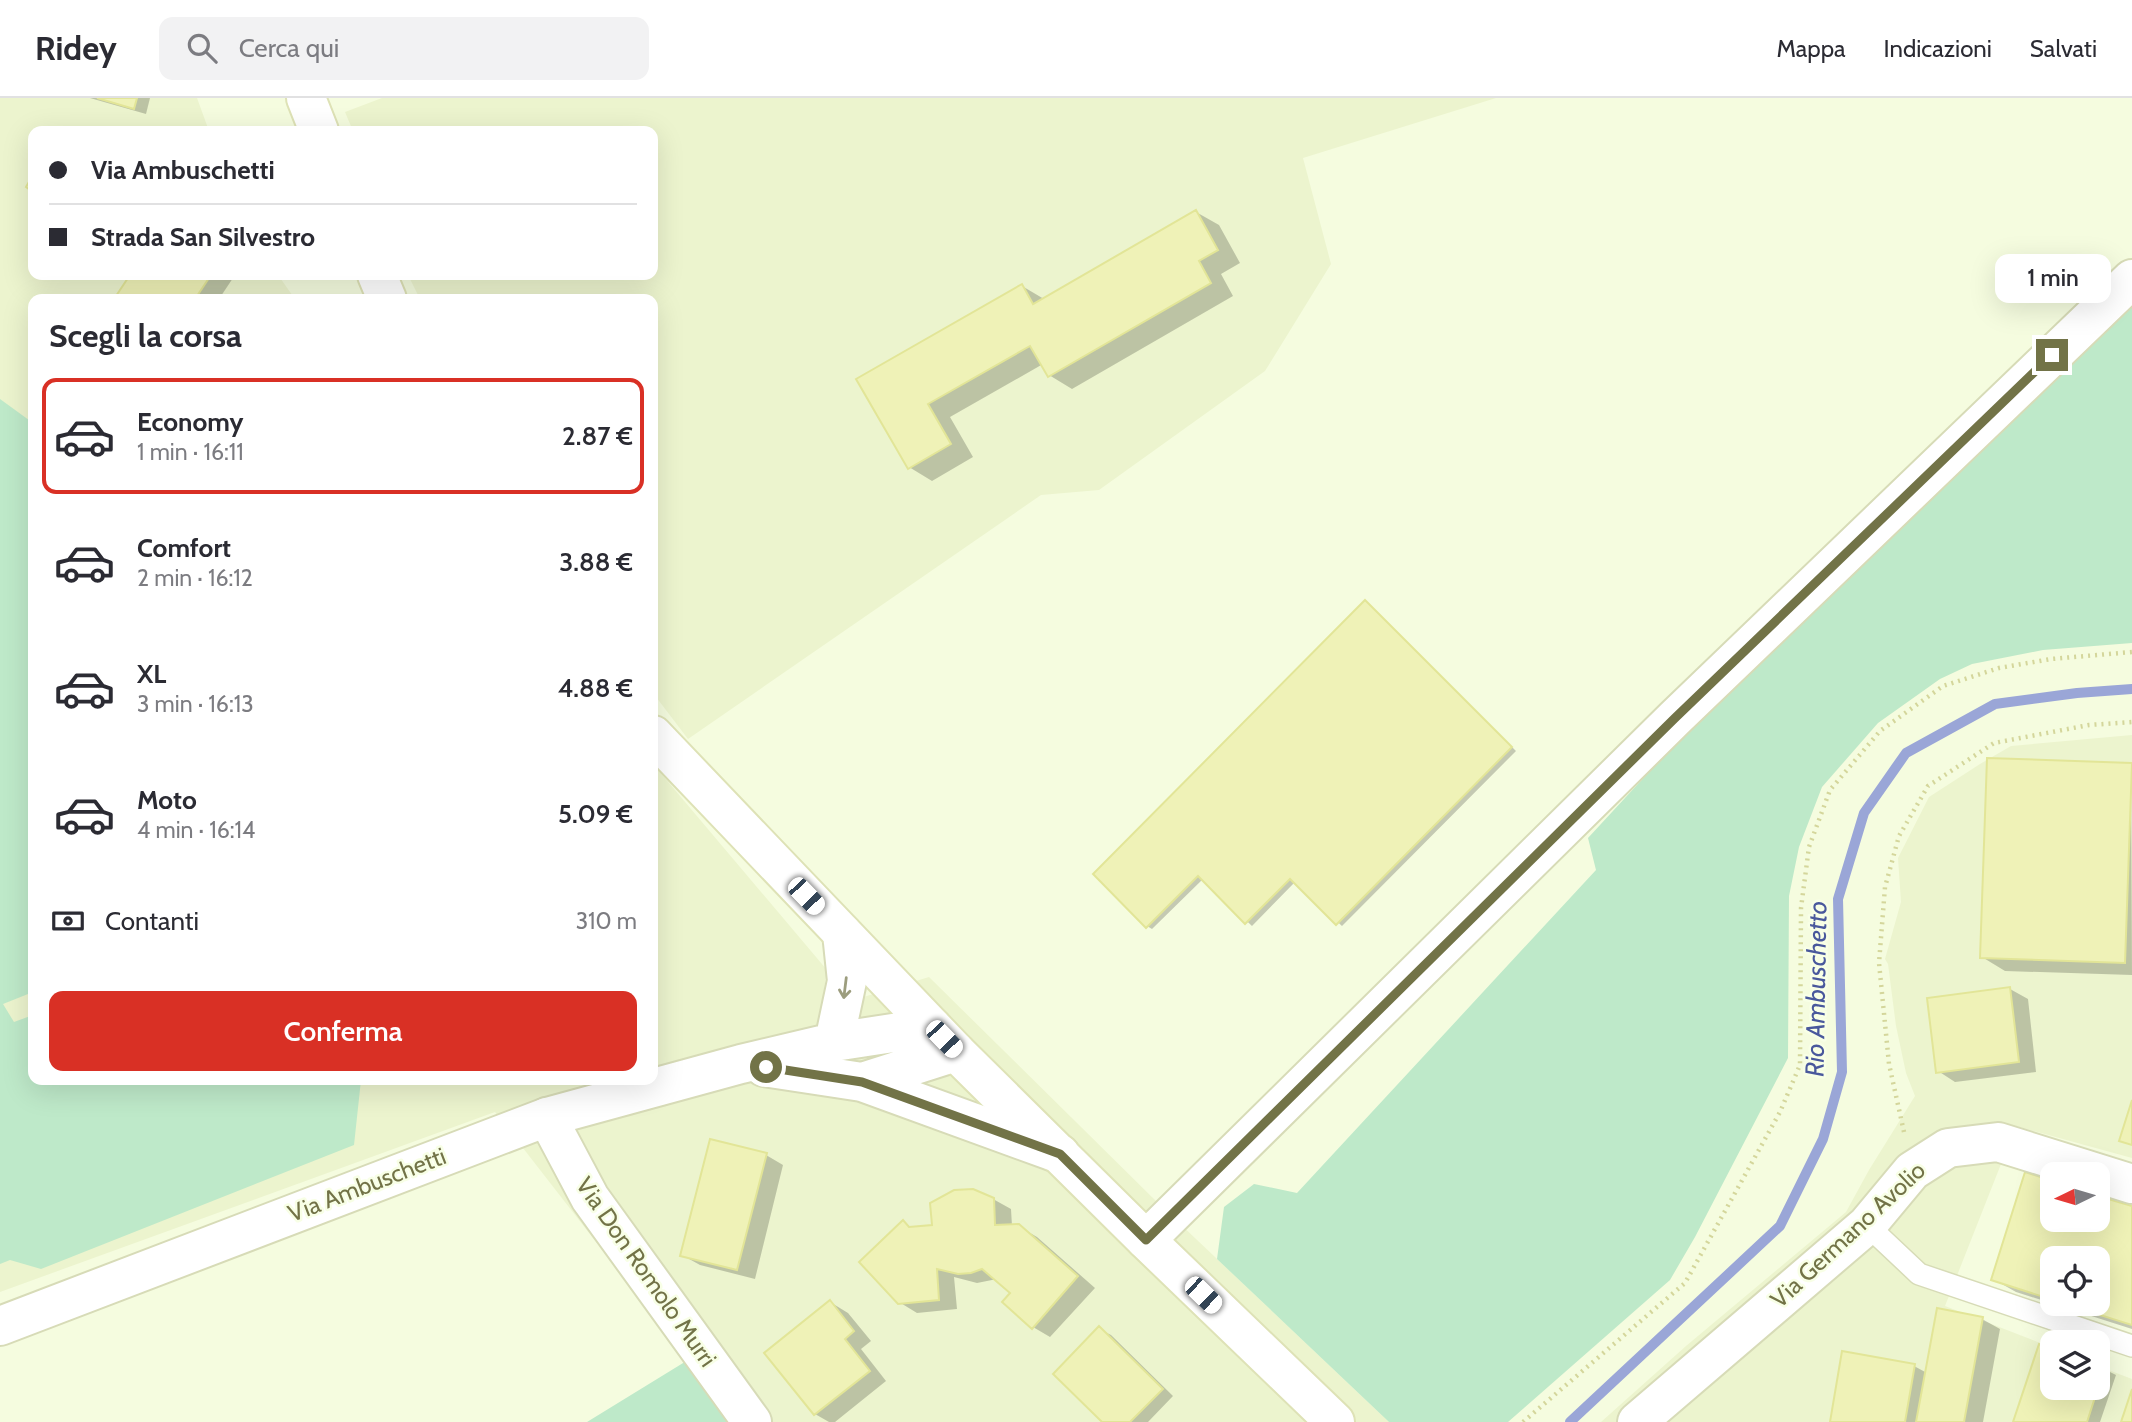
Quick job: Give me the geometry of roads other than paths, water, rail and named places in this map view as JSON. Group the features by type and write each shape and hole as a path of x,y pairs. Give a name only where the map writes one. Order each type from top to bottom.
{"street":[{"path":"306,98 317,126"},
{"path":"1146,1240 1675,718 2132,279"},
{"path":"658,740 944,1039 1146,1240 1335,1422"},
{"path":"834,1042 847,981 842,933"},
{"name":"Via Ambuschetti","path":"0,1326 547,1117 741,1064 834,1042 944,1039"},
{"name":"Via Ambuschetti","path":"862,1082 944,1039"},
{"name":"Via Ambuschetti","path":"741,1064 862,1082 1060,1154"},
{"name":"Via Don Romolo Murri","path":"547,1117 590,1198 752,1422"},
{"name":"Via Germano Avolio","path":"1637,1422 1867,1225 1912,1171 1948,1148 1998,1142 2132,1185"}],"lane":[{"path":"1867,1225 1919,1274 2132,1346"}],"waterway":[{"name":"Rio Ambuschetto","path":"1570,1422 1780,1226 1823,1139 1842,1072 1838,899 1864,813 1906,753 1995,704 2132,689"}]}
